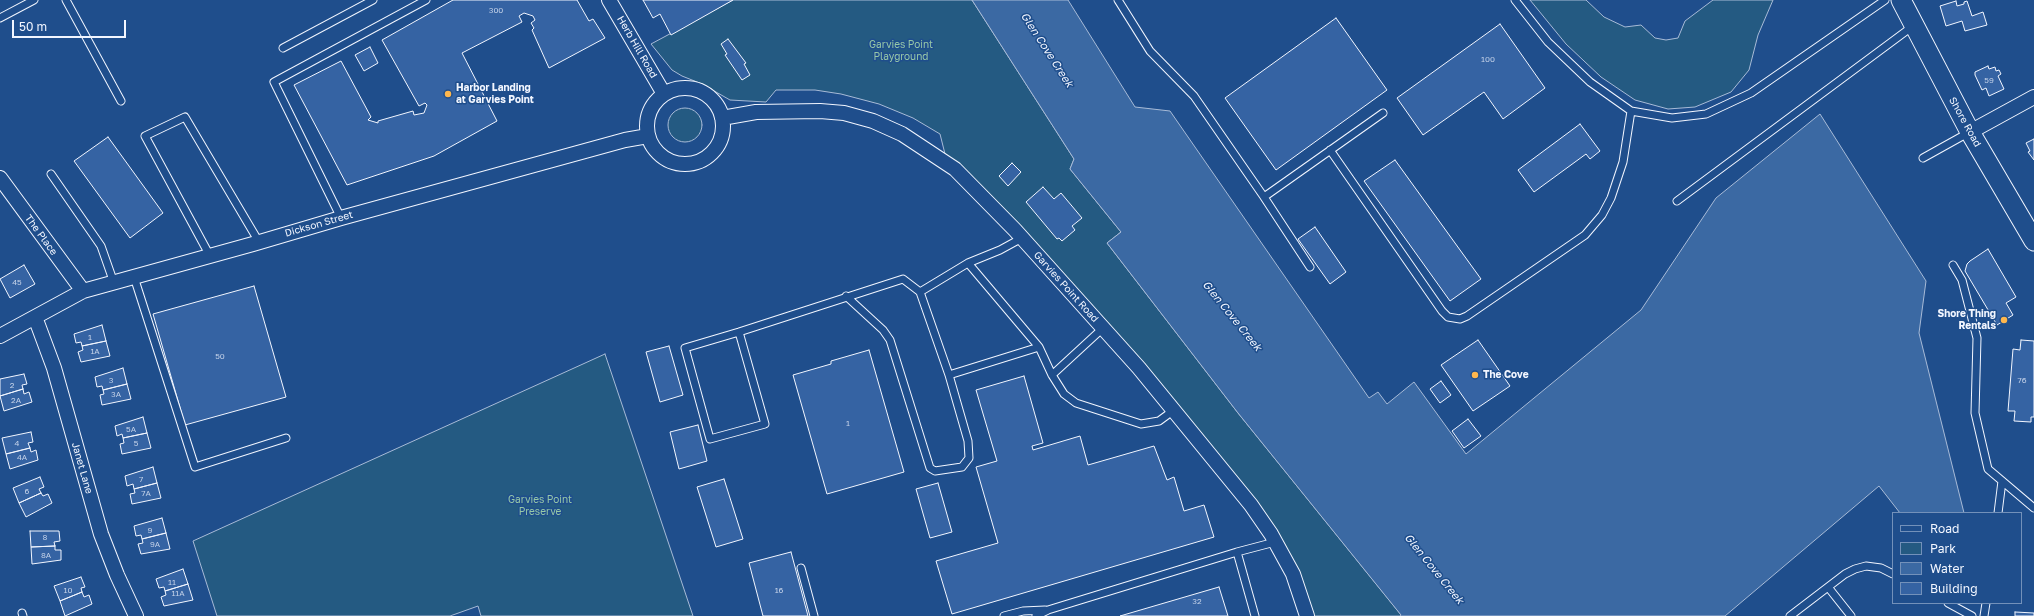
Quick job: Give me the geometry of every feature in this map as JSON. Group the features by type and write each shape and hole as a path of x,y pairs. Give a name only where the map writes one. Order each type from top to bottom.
{"main road":[{"name":"Shore Road","path":"1901,0 1913,26 1970,132 2034,241"}],"street":[{"name":"Herb Hill Road","path":"609,0 664,94"},
{"path":"689,88 702,92 711,98 718,108 722,118 723,131 719,144 711,154 700,161 687,164 669,160 663,157 654,148 648,136 647,126 649,114 655,103 664,94 676,89 689,88"},
{"path":"1970,132 2034,97"},
{"name":"Garvies Point Road","path":"722,118 756,112 820,111 844,113 873,121 902,134 955,169 1022,238 1103,328 1174,410 1251,505 1275,542 1293,574 1307,616"},
{"name":"Dickson Street","path":"0,336 83,291 618,142 648,136"},
{"name":"The Place","path":"0,178 83,291"},
{"name":"Janet Lane","path":"35,317 54,368 101,534 116,575 136,616"}],"lane":[{"path":"0,18 34,0"},
{"path":"66,0 121,101"},
{"path":"283,48 373,0"},
{"path":"341,218 274,82 426,0"},
{"path":"1118,0 1150,51 1194,96 1264,197 1310,267"},
{"path":"1515,0 1548,42 1590,82 1631,111 1672,118 1706,114 1751,93 1884,0"},
{"path":"1677,201 1913,26"},
{"path":"1330,150 1442,311 1448,316 1460,319 1467,316 1584,234 1602,215 1623,162 1631,111"},
{"path":"1264,197 1383,113"},
{"path":"210,256 145,136 185,117 259,242"},
{"path":"1923,158 1970,132"},
{"path":"51,174 101,246 114,283"},
{"path":"920,292 968,263 1000,250 1022,238"},
{"path":"968,263 1039,347 1052,376 1064,394 1076,403 1141,424 1159,421 1174,410"},
{"path":"1953,265 1962,280 1977,338 1975,413 1988,469 2034,508"},
{"path":"134,277 195,467 286,438"},
{"path":"739,332 765,424 710,439 685,348 739,332 846,296 903,279 920,292 949,376 968,441 969,458 962,467 935,471 930,468 890,340 882,330 846,296"},
{"path":"1052,376 1103,328"},
{"path":"949,376 1039,347"},
{"path":"1998,512 2002,481"},
{"path":"1036,616 1048,610 1237,552 1275,542"},
{"path":"1237,552 1255,616"},
{"path":"1791,616 1845,574 1866,566 1881,568 1892,574"},
{"path":"801,568 814,616"},
{"path":"1828,587 1851,616"},
{"path":"1950,604 1972,616"},
{"path":"1984,616 1986,604"},
{"path":"1004,616 1023,612 1048,610"}],"green space":[{"name":"Garvies Point Playground","path":"733,0 972,0 1074,159 1070,169 1121,232 1107,243 1238,413 1402,616 1305,616 1296,589 1250,506 945,154 940,134 913,118 879,104 841,94 815,90 776,90 766,102 730,100 702,84 682,76 672,70 651,44"},
{"path":"1530,0 1586,0 1604,17 1625,27 1641,25 1655,38 1666,40 1678,38 1685,21 1713,0 1773,0 1758,35 1749,70 1731,92 1695,107 1668,109 1635,100 1601,77 1566,44"},
{"path":"688,108 697,113 701,118 701,132 697,137 692,141 682,142 678,141 669,132 668,122 669,118 678,109"},
{"name":"Garvies Point Preserve","path":"605,354 693,616 481,616 478,606 450,616 217,616 193,541"}],"water":[{"name":"Glen Cove Creek","path":"972,0 1068,0 1135,107 1170,111 1369,398 1378,392 1387,404 1414,382 1466,454 1641,310 1716,198 1820,114 1926,281 1919,333 1964,512 1899,512 1879,486 1725,616 1400,616 1401,615 1238,413 1107,243 1121,232 1070,169 1074,159"}],"building":[{"name":"Harbor Landing at Garvies Point","path":"453,0 577,0 589,21 593,19 605,38 549,68 532,30 534,28 531,23 535,20 533,16 524,13 519,16 522,22 462,53 497,121 434,156 347,185 294,85 341,61 371,117 368,120 378,123 378,121 413,111 414,115 424,113 427,105 425,103 419,106 382,40"},
{"path":"643,0 733,0 671,35 660,14 653,18"},
{"path":"1956,1 1957,6 1964,4 1964,2 1967,1 1972,16 1983,12 1987,25 1965,31 1962,21 1946,26 1940,6"},
{"path":"1336,18 1387,90 1276,170 1225,98"},
{"path":"1500,24 1545,88 1503,119 1484,92 1423,135 1397,98"},
{"path":"728,39 746,63 744,64 750,75 742,80 725,55 727,54 721,44"},
{"path":"370,47 378,63 364,71 355,55"},
{"path":"1988,66 1989,69 1995,67 1996,71 1999,70 2001,74 1998,76 2004,89 1989,96 1986,88 1982,90 1975,75 1975,72"},
{"path":"1580,124 1600,151 1590,159 1586,154 1534,192 1518,170"},
{"path":"108,137 163,213 130,238 74,161"},
{"path":"2034,139 2034,160 2028,152 2030,151 2026,143"},
{"path":"1395,160 1481,279 1450,301 1364,181"},
{"path":"1012,163 1021,172 1008,186 999,176"},
{"path":"1043,187 1054,199 1061,193 1082,218 1072,226 1075,230 1062,241 1059,238 1057,239 1026,202"},
{"path":"1315,227 1346,272 1330,284 1298,239"},
{"name":"Shore Thing Rentals","path":"1988,249 2016,297 2006,303 2013,315 1997,325 1965,271 1967,264 1970,261"},
{"path":"24,265 35,284 10,298 0,279"},
{"path":"254,286 286,397 185,425 153,314"},
{"path":"102,325 106,341 82,346 81,342 76,343 74,334"},
{"name":"The Cove","path":"1478,340 1510,386 1473,411 1441,365"},
{"path":"2021,340 2034,341 2034,417 2031,417 2031,422 2014,421 2015,411 2008,411 2013,349 2020,350"},
{"path":"106,341 110,356 81,362 78,352 83,350 82,346"},
{"path":"669,346 683,395 660,402 646,352"},
{"path":"869,350 904,472 827,494 793,375 831,364 831,361"},
{"path":"123,368 127,384 103,390 102,386 97,387 95,377"},
{"path":"24,374 27,384 22,385 23,389 0,396 0,379"},
{"path":"1024,376 1043,443 1032,446 1033,450 1080,436 1088,465 1154,446 1167,480 1174,477 1184,511 1204,505 1214,537 952,614 936,561 998,543 976,467 997,461 976,390"},
{"path":"1441,381 1451,395 1440,403 1430,389"},
{"path":"127,384 131,399 102,405 100,395 104,394 103,390"},
{"path":"23,389 24,394 29,392 32,402 4,411 0,396"},
{"path":"143,417 147,433 123,438 122,434 117,436 115,426"},
{"path":"1468,419 1481,436 1464,448 1452,431"},
{"path":"698,425 707,461 679,469 670,432"},
{"path":"31,432 33,442 28,443 30,448 6,454 2,438"},
{"path":"147,433 151,448 122,454 120,444 124,443 123,438"},
{"path":"30,448 31,452 36,450 38,460 10,469 6,454"},
{"path":"153,467 157,483 134,489 133,484 127,486 125,476"},
{"path":"40,477 44,487 39,489 41,493 19,503 13,488"},
{"path":"724,479 743,539 716,547 697,487"},
{"path":"157,483 161,498 132,504 130,494 135,493 134,489"},
{"path":"938,483 952,532 930,538 916,489"},
{"path":"41,493 43,496 48,494 52,503 26,517 19,503"},
{"path":"162,518 166,533 142,539 141,535 136,536 134,526"},
{"path":"30,531 59,531 60,541 54,542 55,546 31,547"},
{"path":"166,533 170,549 141,554 138,544 143,543 142,539"},
{"path":"55,546 55,550 61,550 61,560 32,564 31,547"},
{"path":"791,552 808,616 763,616 749,563"},
{"path":"183,569 188,584 165,591 164,587 159,588 156,579"},
{"path":"81,577 85,587 81,588 82,592 60,601 54,586"},
{"path":"188,584 193,600 164,606 161,597 166,595 165,591"},
{"path":"1219,587 1228,616 1120,616"},
{"path":"82,592 84,597 89,595 92,604 65,616 60,601"},
{"path":"2015,612 2034,613 2034,616 2015,616"}],"place":[{"name":"Harbor Landing at Garvies Point","path":"448,94"},
{"name":"Shore Thing Rentals","path":"2004,320"},
{"name":"The Cove","path":"1475,375"}]}
